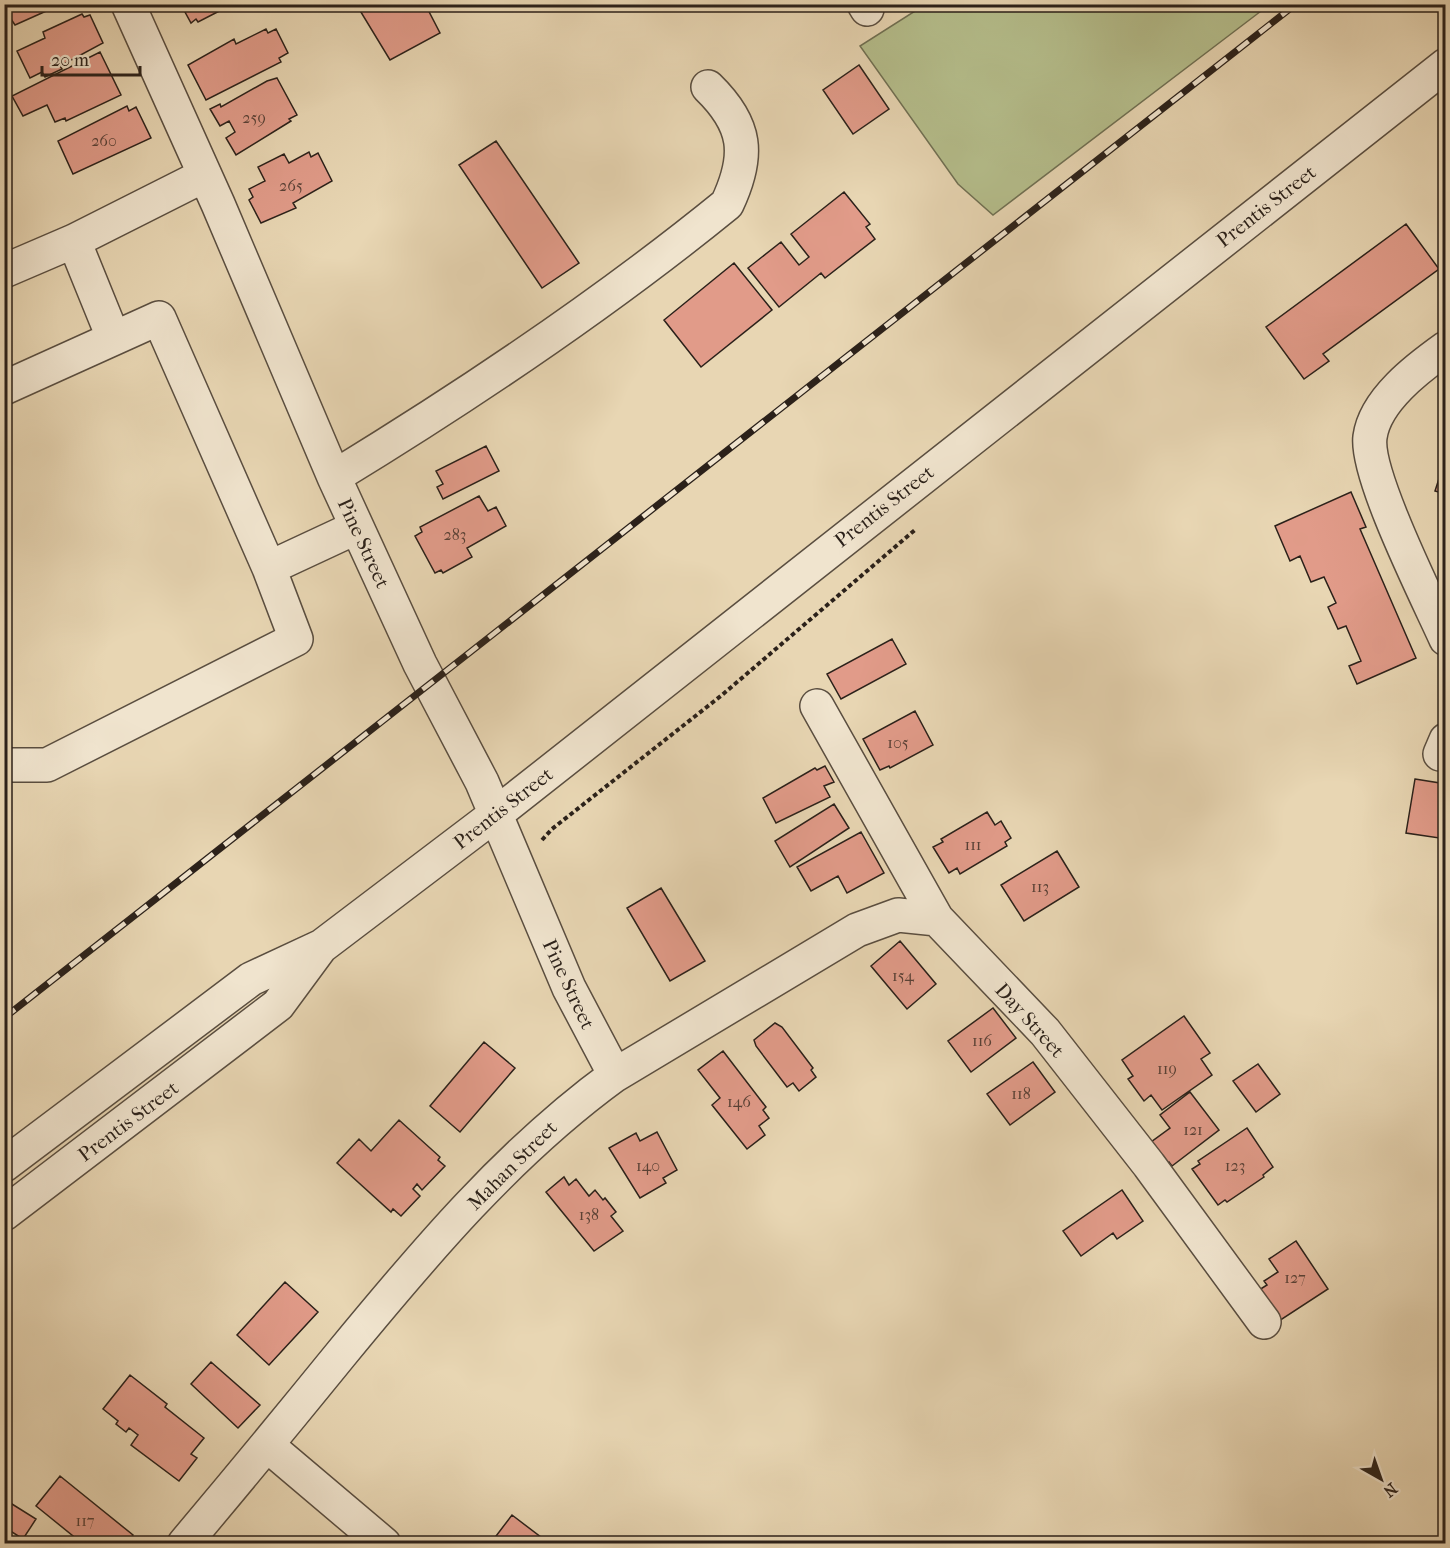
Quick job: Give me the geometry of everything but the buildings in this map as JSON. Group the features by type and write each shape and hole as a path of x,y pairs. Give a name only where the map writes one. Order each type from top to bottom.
{"street":[{"name":"Pine Street","path":"128,4 205,175 334,477 420,664 482,782 569,988 615,1075"},
{"name":"Prentis Street","path":"4,1165 250,979 322,946 496,814 1446,65"},
{"path":"334,477 450,407 678,243 727,204 740,177 743,151 738,127 726,105 708,87"},
{"path":"4,271 74,241 205,175"},
{"path":"74,241 113,337"},
{"path":"4,388 159,318 269,568 296,639 47,765 7,762"},
{"path":"1446,348 1413,371 1383,407 1370,437 1375,474 1446,639"},
{"path":"269,568 357,527"},
{"name":"Day Street","path":"817,706 936,919 1045,1032 1149,1165 1264,1322"},
{"name":"Mahan Street","path":"184,1544 410,1270 528,1145 577,1103 615,1075 857,930 898,915 936,919"},
{"name":"Prentis Street","path":"4,1214 278,1005 322,946"},
{"path":"267,1445 384,1544"}],"path":[{"path":"533,838 543,841 552,829 722,695 921,524"}],"green space":[{"path":"926,4 1269,5 993,215 958,184 860,46"}],"railway":[{"path":"4,1018 1296,4"}]}
